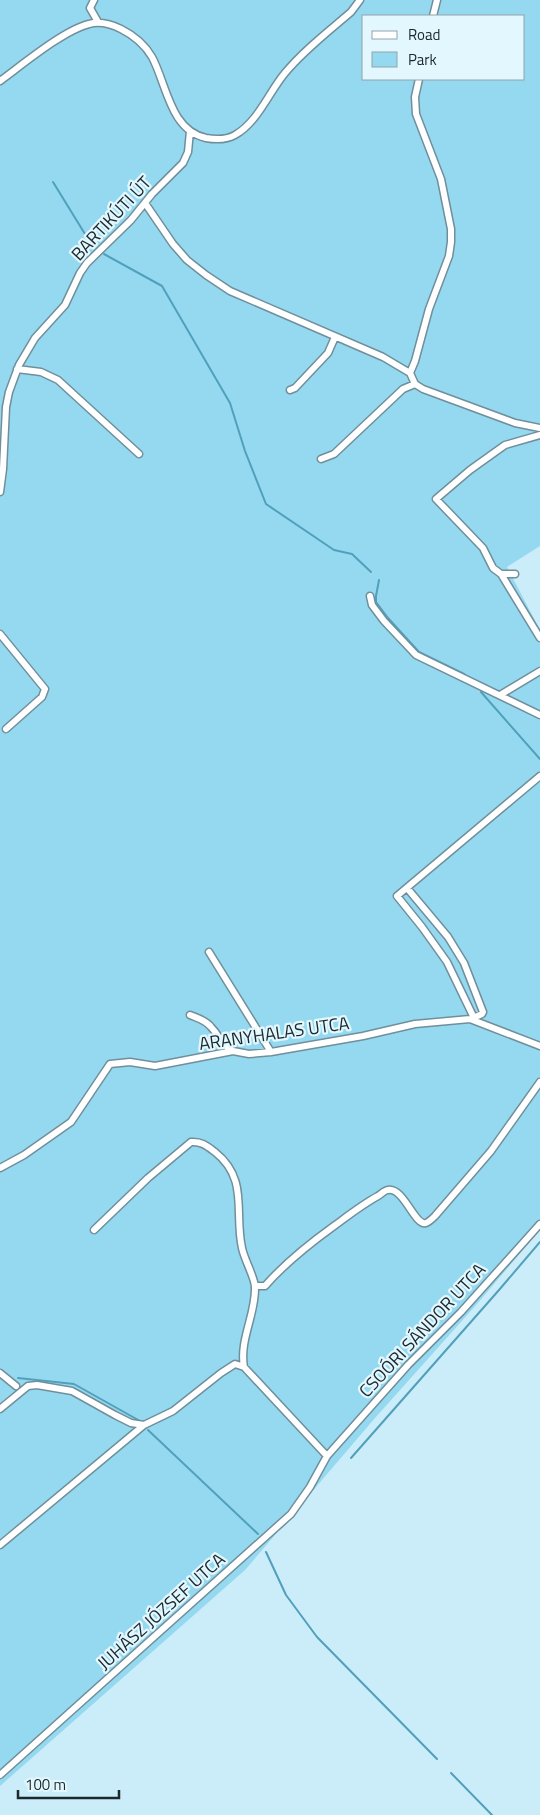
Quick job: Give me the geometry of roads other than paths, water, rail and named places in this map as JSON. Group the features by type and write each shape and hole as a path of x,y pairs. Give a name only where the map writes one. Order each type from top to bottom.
{"street":[{"path":"94,0 90,8 98,22"},
{"path":"0,81 67,34 88,24 98,22 115,26 127,32 146,48 152,57 176,114 190,131 216,140 226,139 237,134 253,118 284,74 351,12 360,0"},
{"path":"433,15 437,0"},
{"path":"410,373 449,256 451,242 451,229 441,179 416,114 415,98 418,80"},
{"name":"BARTIKÚTI ÚT","path":"0,492 6,407 17,369 35,338 65,305 84,267 131,220 183,163 188,152 190,131"},
{"path":"145,203 173,244 187,260 230,290 383,357 410,373 415,384 514,423 540,428"},
{"path":"290,390 295,388 328,353 335,337"},
{"path":"17,369 41,372 58,380 139,454"},
{"path":"321,459 334,454 403,389 415,384"},
{"path":"540,435 505,445 470,470 436,499 483,548 493,568 501,574 540,638"},
{"path":"501,574 514,574"},
{"path":"370,596 372,605 384,621 416,655 540,715"},
{"path":"0,634 45,689 42,697 6,729"},
{"path":"500,695 540,671"},
{"path":"407,888 448,937 464,963 483,1012 482,1014 472,1018 447,962 397,896 540,776"},
{"path":"209,952 271,1052"},
{"path":"190,1015 205,1021 211,1026 221,1042 233,1050"},
{"name":"ARANYHALAS UTCA","path":"0,1168 24,1155 71,1122 110,1064 130,1062 155,1066 233,1050 249,1054 271,1052 363,1036 415,1024 472,1018 540,1046"},
{"path":"255,1286 265,1286 280,1269 302,1250 369,1200 387,1190 395,1191 400,1195 419,1220 426,1224 491,1151 540,1082"},
{"path":"94,1230 148,1178 191,1142 198,1141 224,1160 235,1180 240,1199 239,1222 242,1248 255,1286 244,1344 244,1367"},
{"name":"CSOÓRI SÁNDOR UTCA","path":"327,1456 408,1365 461,1312 540,1224"},
{"path":"0,1545 144,1425 173,1411 235,1364 244,1367 327,1456"},
{"path":"0,1374 16,1386"},
{"path":"0,1409 28,1386 37,1385 72,1391 115,1415 137,1425 144,1425"},
{"name":"JUHÁSZ JÓZSEF UTCA","path":"0,1774 291,1514 310,1487 327,1456"}],"waterway":[{"path":"53,182 93,247"},
{"path":"104,254 162,286 230,403 245,451 266,504 334,550 352,554 371,572"},
{"path":"379,580 376,602 388,618 419,652 464,674"},
{"path":"481,692 540,759"},
{"path":"351,1458 540,1242"},
{"path":"18,1378 74,1384 140,1421"},
{"path":"148,1430 258,1534"},
{"path":"266,1552 286,1595 317,1637 437,1759"},
{"path":"451,1773 492,1815"}]}
